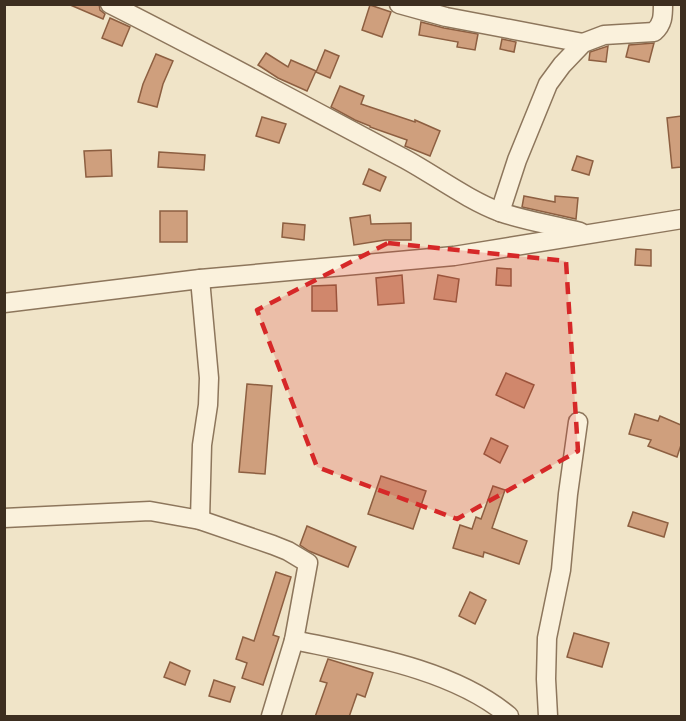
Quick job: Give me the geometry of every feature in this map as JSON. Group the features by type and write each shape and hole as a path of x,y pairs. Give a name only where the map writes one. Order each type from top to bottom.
{"street":[{"path":"110,4 273,88 334,123 407,160 481,203 500,212 588,234"},
{"path":"399,4 446,17 583,43"},
{"path":"500,212 517,160 548,84 562,65 583,43 604,35 654,32 669,14"},
{"path":"4,303 200,279 454,256 681,219"},
{"path":"200,279 209,378 202,446 200,520"},
{"path":"549,717 546,679 547,638 561,570 578,422"},
{"path":"4,518 150,511 200,520 288,551 308,563 294,640 271,717"},
{"path":"294,640 387,660 449,680 496,705 510,717"}],"highlighted area":[{"path":"388,243 566,261 578,451 457,519 317,467 257,310"}],"building":[{"path":"68,4 99,4 100,10 105,14 103,19"},
{"path":"370,5 391,12 382,37 362,30"},
{"path":"110,18 130,27 122,46 102,38"},
{"path":"421,22 478,34 475,50 457,47 458,42 419,35"},
{"path":"502,39 516,42 514,52 500,49"},
{"path":"654,43 649,62 626,57 629,45"},
{"path":"608,46 606,62 589,60 590,52"},
{"path":"325,50 339,56 330,78 316,72"},
{"path":"266,53 288,67 291,60 316,71 307,91 278,78 258,65"},
{"path":"156,54 173,61 163,84 157,107 138,102"},
{"path":"340,86 364,96 361,104 415,122 415,120 440,131 430,156 405,146 407,140 370,127 331,107"},
{"path":"681,116 681,167 672,168 667,118"},
{"path":"262,117 286,124 279,143 256,136"},
{"path":"111,150 112,176 86,177 84,151"},
{"path":"159,152 205,155 204,170 158,167"},
{"path":"577,156 593,161 589,175 572,170"},
{"path":"369,169 386,177 380,191 363,184"},
{"path":"524,196 555,202 555,196 578,198 576,219 522,207"},
{"path":"160,211 187,211 187,242 160,242"},
{"path":"370,215 371,224 411,223 411,240 385,240 354,245 350,218"},
{"path":"283,223 305,225 304,240 282,237"},
{"path":"636,249 651,250 651,266 635,265"},
{"path":"497,268 511,269 511,286 496,285"},
{"path":"402,275 404,303 378,305 376,278"},
{"path":"438,275 459,279 456,302 434,299"},
{"path":"336,285 337,311 312,311 312,286"},
{"path":"506,373 534,385 524,408 496,395"},
{"path":"247,384 272,386 265,474 239,472"},
{"path":"635,414 658,421 660,416 681,425 681,445 677,457 648,446 651,440 629,434"},
{"path":"491,438 508,446 500,463 484,454"},
{"path":"381,476 426,491 413,529 368,514"},
{"path":"493,486 505,490 492,528 527,541 519,564 484,552 483,557 453,548 460,525 472,529 476,517 481,519"},
{"path":"633,512 668,523 664,537 628,526"},
{"path":"307,526 356,547 348,567 300,545"},
{"path":"276,572 291,577 273,635 279,637 263,685 242,678 247,663 236,659 243,637 254,641"},
{"path":"470,592 486,600 475,624 459,616"},
{"path":"574,633 609,643 602,667 567,657"},
{"path":"328,659 373,673 365,697 357,694 349,717 315,717 327,683 320,681"},
{"path":"170,662 190,671 185,685 164,677"},
{"path":"214,680 235,687 230,702 209,696"}]}
